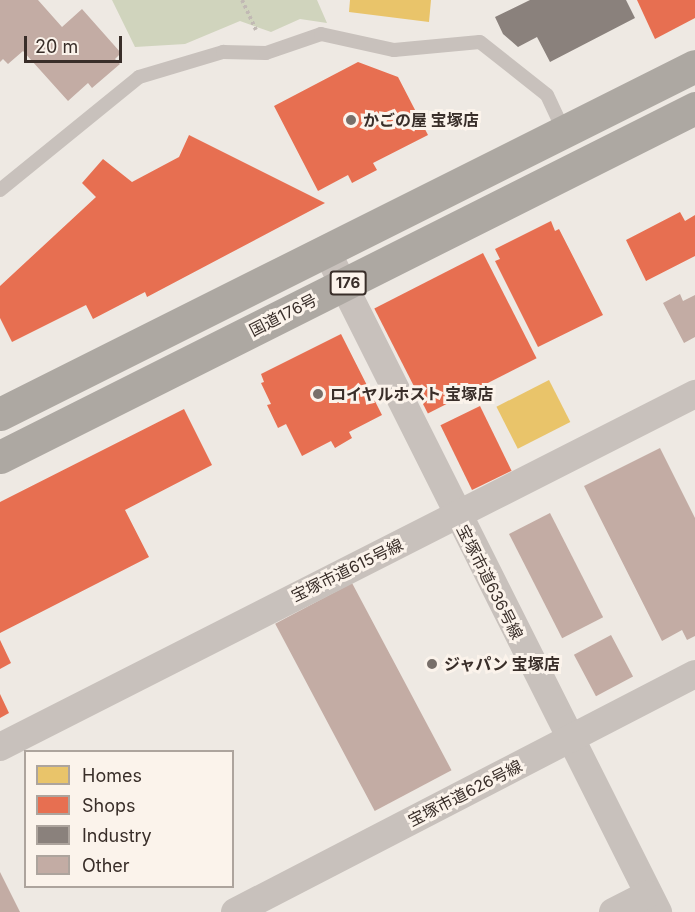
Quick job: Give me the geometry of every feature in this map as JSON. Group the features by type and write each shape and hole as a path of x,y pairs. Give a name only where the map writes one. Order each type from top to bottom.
{"highway":[{"name":"176","path":"0,414 695,66"},
{"name":"国道176号","path":"0,457 695,108"}],"street":[{"name":"宝塚市道636号線","path":"326,250 456,516 653,903"},
{"name":"宝塚市道615号線","path":"0,747 695,394"},
{"name":"宝塚市道626号線","path":"235,912 695,675"},
{"path":"613,912 653,903"}],"lane":[{"path":"0,190 139,77 223,52 266,53 321,34 394,50 480,42 548,95 564,131"}],"green space":[{"path":"112,0 317,0 327,23 300,19 271,32 240,21 185,44 135,47"}],"building: Homes":[{"path":"350,0 431,0 429,22 349,12"},
{"path":"549,380 570,422 518,449 496,407"}],"building: Shops":[{"path":"637,0 695,0 695,18 655,39"},
{"name":"かごの屋 宝塚店","path":"358,62 398,77 428,135 373,163 377,170 352,183 348,175 318,191 274,106"},
{"path":"189,135 325,203 147,297 145,292 93,319 86,305 12,342 0,318 0,286 96,197 82,183 103,159 132,182 179,157"},
{"path":"680,212 685,221 695,215 695,256 646,281 626,240"},
{"path":"551,221 555,231 559,229 603,315 538,347 495,261 500,259 495,249"},
{"path":"483,253 537,358 428,414 374,308"},
{"name":"ロイヤルホスト 宝塚店","path":"341,334 382,415 349,432 352,438 335,448 331,441 302,456 286,424 278,428 267,405 271,404 261,383 264,382 261,374"},
{"path":"480,406 512,471 472,490 440,425"},
{"path":"184,409 212,465 125,510 149,557 0,633 0,502"},
{"path":"0,640 11,663 0,669"},
{"path":"0,694 9,713 0,718"}],"building: Industry":[{"path":"530,0 626,0 635,18 550,62 537,37 518,47 503,34 495,17"}],"building: Other":[{"path":"0,0 38,0 62,27 82,9 121,53 115,59 120,64 92,88 88,83 68,101 23,51 8,64 3,59 0,62"},
{"path":"680,294 683,301 695,295 695,337 684,343 663,303"},
{"path":"660,448 695,518 695,636 687,640 682,630 662,641 584,486"},
{"path":"550,513 603,617 562,638 509,534"},
{"path":"352,583 452,770 375,811 275,624"},
{"path":"611,635 633,676 596,696 574,655"},
{"path":"0,872 20,912 0,912"}],"place":[{"name":"かごの屋 宝塚店","path":"351,120"},
{"name":"ロイヤルホスト 宝塚店","path":"318,394"},
{"name":"ジャパン 宝塚店","path":"432,664"}]}
